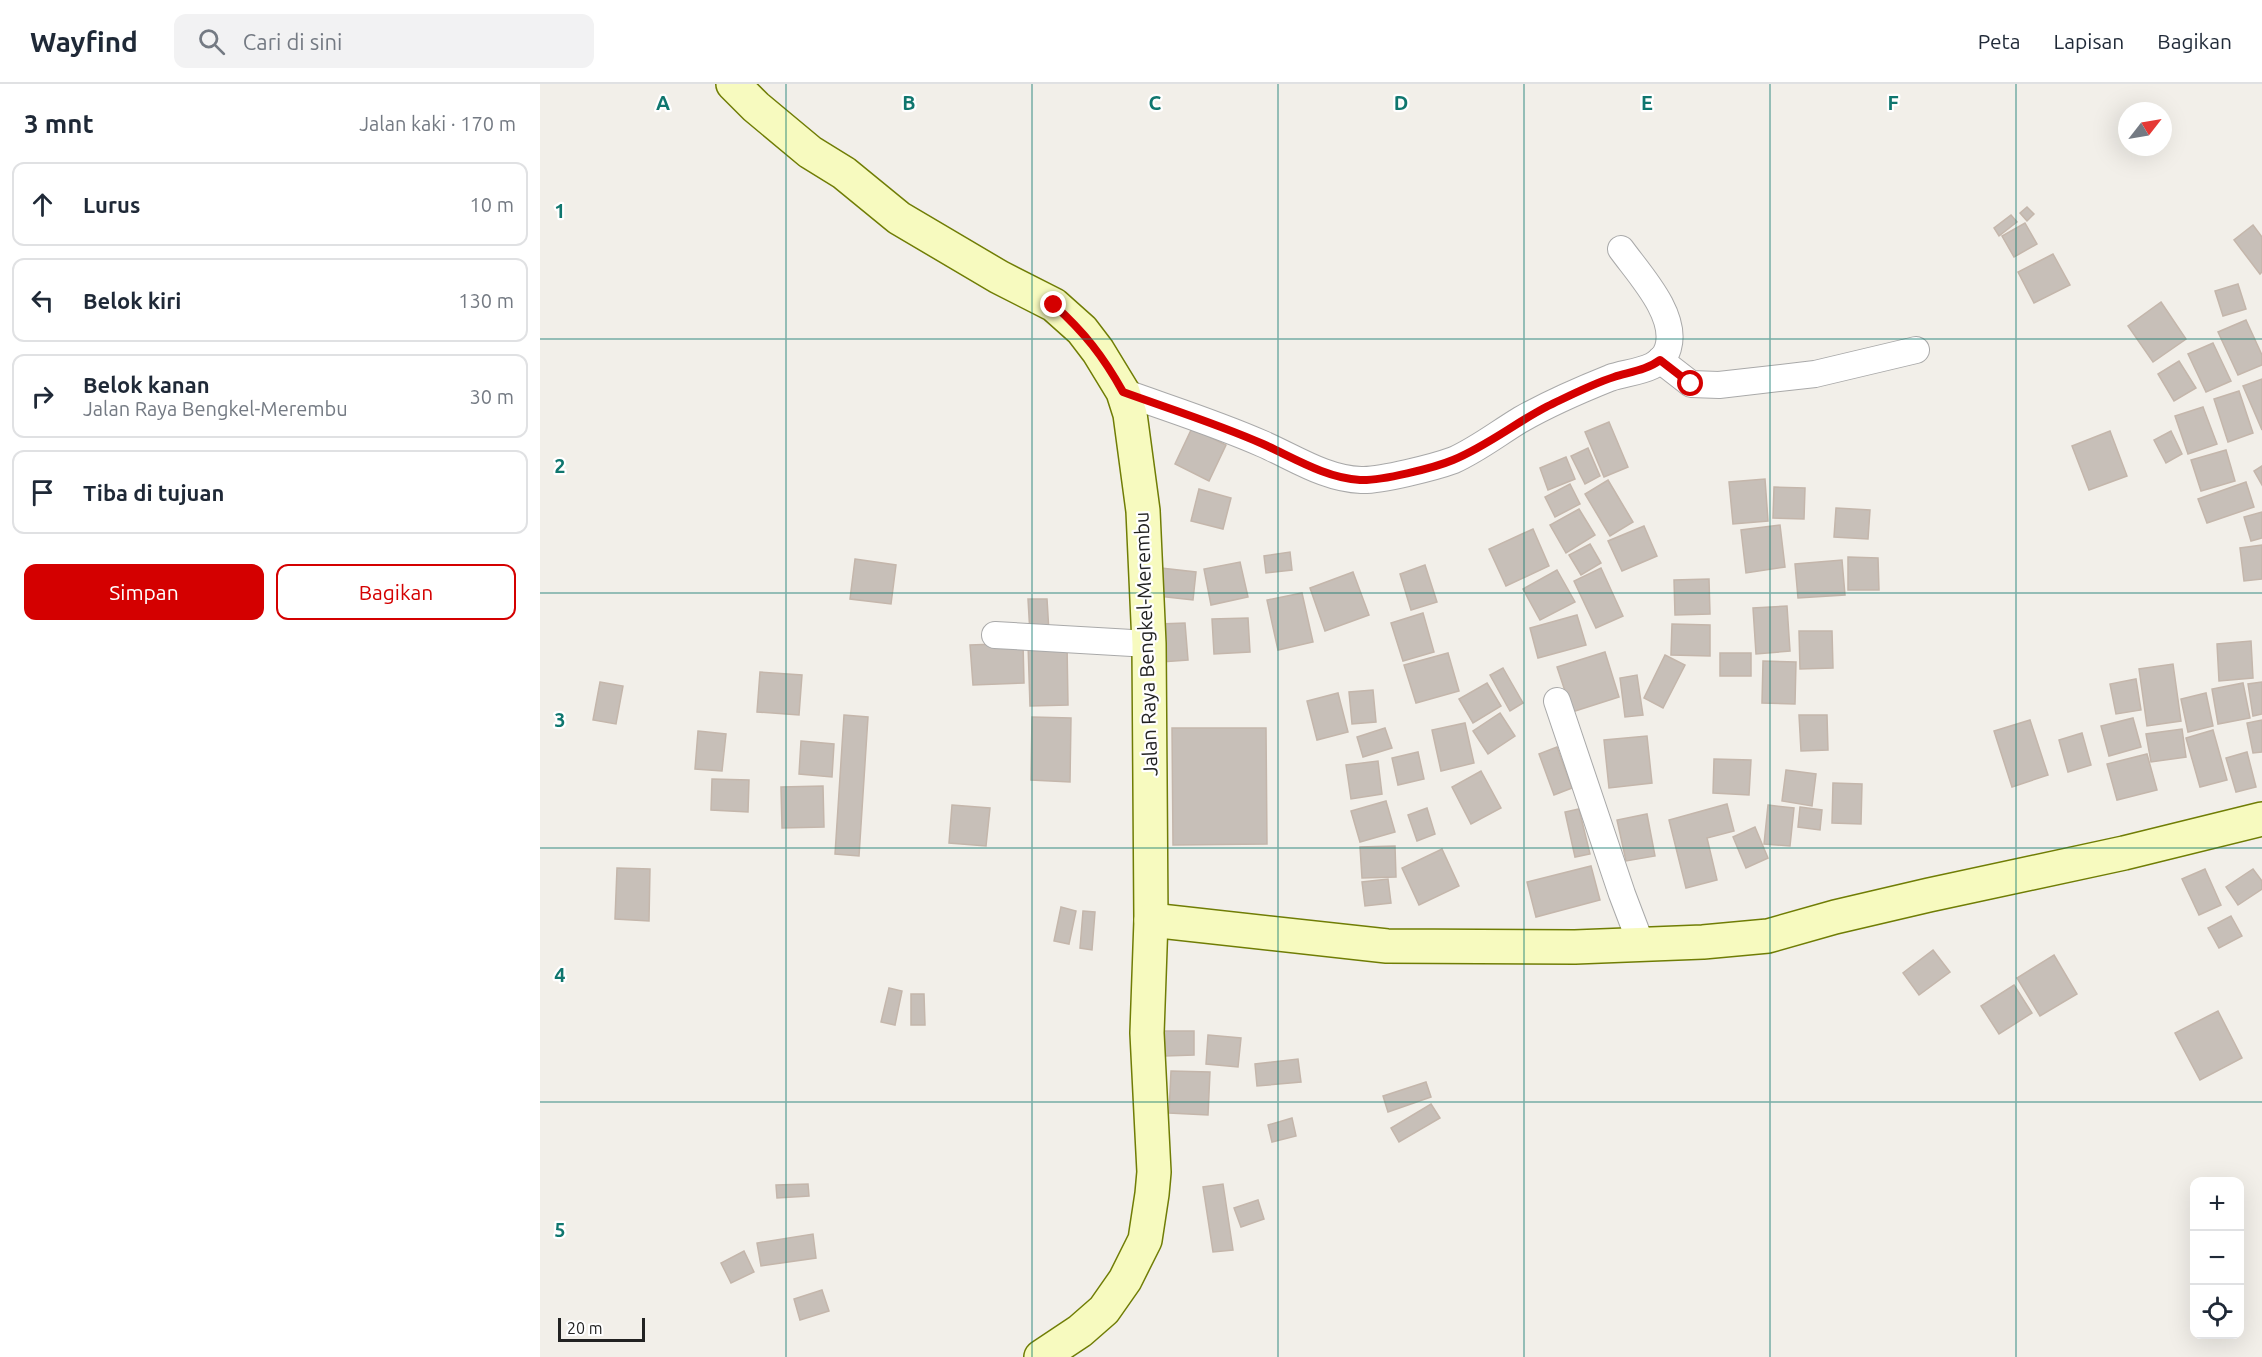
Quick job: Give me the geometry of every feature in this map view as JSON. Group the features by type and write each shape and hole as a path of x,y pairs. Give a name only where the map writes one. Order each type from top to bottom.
{"street":[{"name":"Jalan Raya Bengkel-Merembu","path":"733,84 756,107 810,152 844,173 899,218 999,277 1054,305 1082,330 1103,359 1123,392 1130,414 1143,511 1149,644 1151,920 1147,1033 1154,1172 1144,1240 1125,1280 1104,1311 1080,1331 1041,1357"},
{"path":"1123,392 1254,440 1307,465 1343,478 1385,479 1451,461 1477,449 1520,420 1566,397 1612,377 1653,365 1668,351 1670,328 1664,312 1621,249"},
{"path":"1660,360 1691,384 1719,386 1815,374 1916,350"},
{"path":"995,635 1149,644"},
{"path":"1557,701 1618,883 1641,944"},
{"path":"1151,920 1387,946 1575,947 1703,942 1768,936 1929,895 2124,853 2262,819"}],"building":[{"path":"2027,207 2034,214 2027,221 2020,213"},
{"path":"2011,215 2017,222 1999,236 1994,228"},
{"path":"2025,223 2037,244 2014,257 2002,236"},
{"path":"2253,225 2262,237 2262,272 2260,274 2234,240"},
{"path":"2053,254 2070,285 2034,303 2018,272"},
{"path":"2238,284 2246,309 2223,316 2215,291"},
{"path":"2161,302 2186,339 2153,362 2128,326"},
{"path":"2246,320 2262,355 2262,365 2238,375 2218,332"},
{"path":"2213,343 2231,381 2206,392 2188,354"},
{"path":"2179,361 2196,388 2174,401 2158,374"},
{"path":"2262,379 2262,430 2243,386"},
{"path":"2239,391 2253,433 2228,442 2214,399"},
{"path":"2203,407 2217,444 2188,454 2175,416"},
{"path":"1609,422 1628,467 1604,477 1585,432"},
{"path":"1192,428 1226,445 1209,481 1175,464"},
{"path":"2110,431 2127,476 2089,490 2072,446"},
{"path":"2171,431 2182,454 2166,463 2154,440"},
{"path":"1588,448 1600,476 1585,484 1571,456"},
{"path":"2226,450 2235,481 2201,491 2191,460"},
{"path":"1566,457 1575,479 1548,490 1540,468"},
{"path":"2262,466 2262,485 2254,471"},
{"path":"1765,479 1768,521 1733,524 1729,482"},
{"path":"1608,480 1633,522 1610,536 1585,494"},
{"path":"2246,482 2254,507 2207,523 2198,499"},
{"path":"1570,484 1580,504 1555,517 1545,497"},
{"path":"1774,487 1805,488 1804,519 1773,518"},
{"path":"1199,489 1231,498 1223,529 1191,521"},
{"path":"1836,508 1870,510 1868,539 1834,537"},
{"path":"1579,509 1595,535 1566,553 1550,525"},
{"path":"2262,512 2262,538 2251,541 2244,517"},
{"path":"1780,525 1785,567 1746,573 1741,530"},
{"path":"1644,526 1657,556 1622,571 1608,541"},
{"path":"1533,529 1549,566 1506,586 1489,549"},
{"path":"1590,544 1601,563 1581,575 1569,555"},
{"path":"2262,545 2262,579 2244,581 2240,548"},
{"path":"1290,552 1292,570 1266,573 1264,556"},
{"path":"1848,557 1878,558 1879,590 1848,590"},
{"path":"855,559 896,565 891,604 850,599"},
{"path":"1842,560 1845,595 1798,598 1795,564"},
{"path":"1240,562 1248,597 1211,605 1204,569"},
{"path":"1425,565 1437,602 1411,610 1400,574"},
{"path":"1161,568 1196,572 1193,600 1158,596"},
{"path":"1601,568 1623,616 1596,628 1574,581"},
{"path":"1557,570 1575,602 1540,620 1523,589"},
{"path":"1353,572 1369,615 1325,631 1310,588"},
{"path":"1709,579 1710,614 1675,615 1674,580"},
{"path":"1302,593 1313,642 1278,650 1267,600"},
{"path":"1028,599 1047,599 1049,632 1030,634"},
{"path":"1787,606 1790,651 1756,654 1753,608"},
{"path":"1423,613 1434,652 1403,661 1391,623"},
{"path":"1577,615 1586,645 1538,658 1530,628"},
{"path":"1248,618 1250,652 1214,654 1212,619"},
{"path":"1185,623 1188,660 1161,662 1159,624"},
{"path":"1672,624 1710,625 1710,656 1671,655"},
{"path":"1799,631 1832,631 1833,668 1800,669"},
{"path":"2251,641 2253,678 2219,681 2217,644"},
{"path":"1023,643 1024,683 973,685 970,645"},
{"path":"1067,643 1068,705 1030,706 1028,644"},
{"path":"1605,652 1619,697 1572,712 1557,667"},
{"path":"1448,653 1459,691 1416,703 1404,665"},
{"path":"1720,653 1751,653 1751,676 1720,676"},
{"path":"1665,655 1685,665 1663,708 1644,698"},
{"path":"1763,661 1796,662 1795,704 1762,703"},
{"path":"2173,664 2181,721 2147,726 2139,669"},
{"path":"1503,668 1523,703 1510,711 1490,675"},
{"path":"760,672 802,675 799,715 757,712"},
{"path":"1637,675 1643,715 1625,717 1620,678"},
{"path":"2136,679 2141,710 2116,714 2110,684"},
{"path":"600,682 623,686 616,724 593,720"},
{"path":"2262,682 2262,714 2253,716 2248,684"},
{"path":"1487,683 1501,706 1473,723 1459,699"},
{"path":"2243,683 2250,718 2218,724 2212,689"},
{"path":"1373,690 1376,722 1352,724 1349,692"},
{"path":"1338,693 1348,732 1317,740 1307,701"},
{"path":"2206,693 2213,726 2188,732 2181,699"},
{"path":"1500,713 1515,736 1488,754 1473,731"},
{"path":"844,715 868,717 859,856 835,854"},
{"path":"1799,715 1827,715 1828,750 1801,751"},
{"path":"1032,717 1071,718 1070,782 1031,780"},
{"path":"2133,718 2141,747 2109,756 2101,726"},
{"path":"2030,720 2048,775 2012,787 1994,731"},
{"path":"2262,720 2262,752 2253,753 2247,723"},
{"path":"1465,723 1474,763 1441,771 1432,730"},
{"path":"1172,728 1266,728 1267,844 1173,845"},
{"path":"1385,728 1392,748 1363,757 1357,737"},
{"path":"2182,729 2186,757 2151,762 2146,734"},
{"path":"2213,730 2227,780 2200,787 2186,738"},
{"path":"698,731 726,734 722,771 695,769"},
{"path":"2082,733 2091,765 2068,772 2059,740"},
{"path":"1647,736 1652,783 1609,788 1604,740"},
{"path":"801,741 834,744 832,777 799,774"},
{"path":"1557,747 1572,788 1554,795 1539,754"},
{"path":"1418,752 1424,779 1398,785 1392,758"},
{"path":"2247,752 2256,787 2236,792 2226,758"},
{"path":"2147,754 2157,790 2117,800 2107,764"},
{"path":"1714,759 1751,760 1749,795 1713,793"},
{"path":"1378,761 1382,794 1351,799 1346,765"},
{"path":"1786,770 1816,774 1812,806 1782,801"},
{"path":"1481,771 1501,808 1471,824 1452,787"},
{"path":"712,779 749,780 748,812 711,810"},
{"path":"1833,783 1862,784 1861,824 1832,823"},
{"path":"823,786 824,827 782,828 781,787"},
{"path":"1386,801 1395,832 1360,842 1351,811"},
{"path":"1727,804 1734,831 1707,838 1717,880 1686,888 1669,820"},
{"path":"952,805 990,808 986,846 949,843"},
{"path":"1768,805 1794,808 1790,846 1764,844"},
{"path":"1800,807 1822,810 1820,830 1798,827"},
{"path":"1427,808 1435,834 1417,841 1408,815"},
{"path":"1579,809 1590,854 1575,857 1565,812"},
{"path":"1647,814 1655,856 1626,861 1617,820"},
{"path":"1755,827 1768,858 1746,868 1733,837"},
{"path":"1395,846 1396,877 1362,878 1360,847"},
{"path":"1442,849 1459,886 1419,905 1402,868"},
{"path":"1591,866 1600,900 1536,917 1527,882"},
{"path":"617,868 650,869 649,921 615,919"},
{"path":"2205,869 2221,905 2199,915 2182,879"},
{"path":"2253,869 2262,881 2262,889 2238,905 2226,887"},
{"path":"1388,879 1391,903 1365,906 1362,882"},
{"path":"1061,907 1076,911 1069,944 1054,941"},
{"path":"1083,911 1095,912 1092,950 1080,948"},
{"path":"2231,916 2242,936 2219,948 2208,928"},
{"path":"1933,950 1950,972 1919,995 1903,973"},
{"path":"2054,955 2077,994 2040,1016 2017,978"},
{"path":"2014,985 2032,1013 1999,1034 1981,1006"},
{"path":"889,988 902,991 895,1025 881,1022"},
{"path":"911,994 924,994 925,1025 911,1025"},
{"path":"2218,1011 2242,1058 2200,1080 2175,1033"},
{"path":"1164,1031 1194,1031 1194,1055 1165,1056"},
{"path":"1208,1035 1241,1038 1238,1067 1206,1064"},
{"path":"1298,1059 1301,1082 1257,1086 1255,1064"},
{"path":"1171,1071 1210,1072 1208,1115 1169,1113"},
{"path":"1426,1082 1431,1097 1388,1112 1383,1096"},
{"path":"1431,1104 1440,1118 1399,1142 1391,1128"},
{"path":"1292,1118 1296,1136 1272,1142 1268,1125"},
{"path":"808,1184 809,1196 777,1198 776,1185"},
{"path":"1223,1184 1233,1250 1213,1252 1203,1187"},
{"path":"1258,1200 1264,1219 1241,1227 1234,1208"},
{"path":"813,1234 816,1258 761,1266 757,1243"},
{"path":"744,1251 754,1272 731,1283 721,1263"},
{"path":"822,1290 829,1311 800,1320 794,1299"}],"route":[{"path":"1054,305 1082,330 1123,392 1264,444 1307,465 1343,478 1385,479 1451,461 1477,449 1520,420 1566,397 1612,377 1653,365 1660,360 1691,384"}]}
